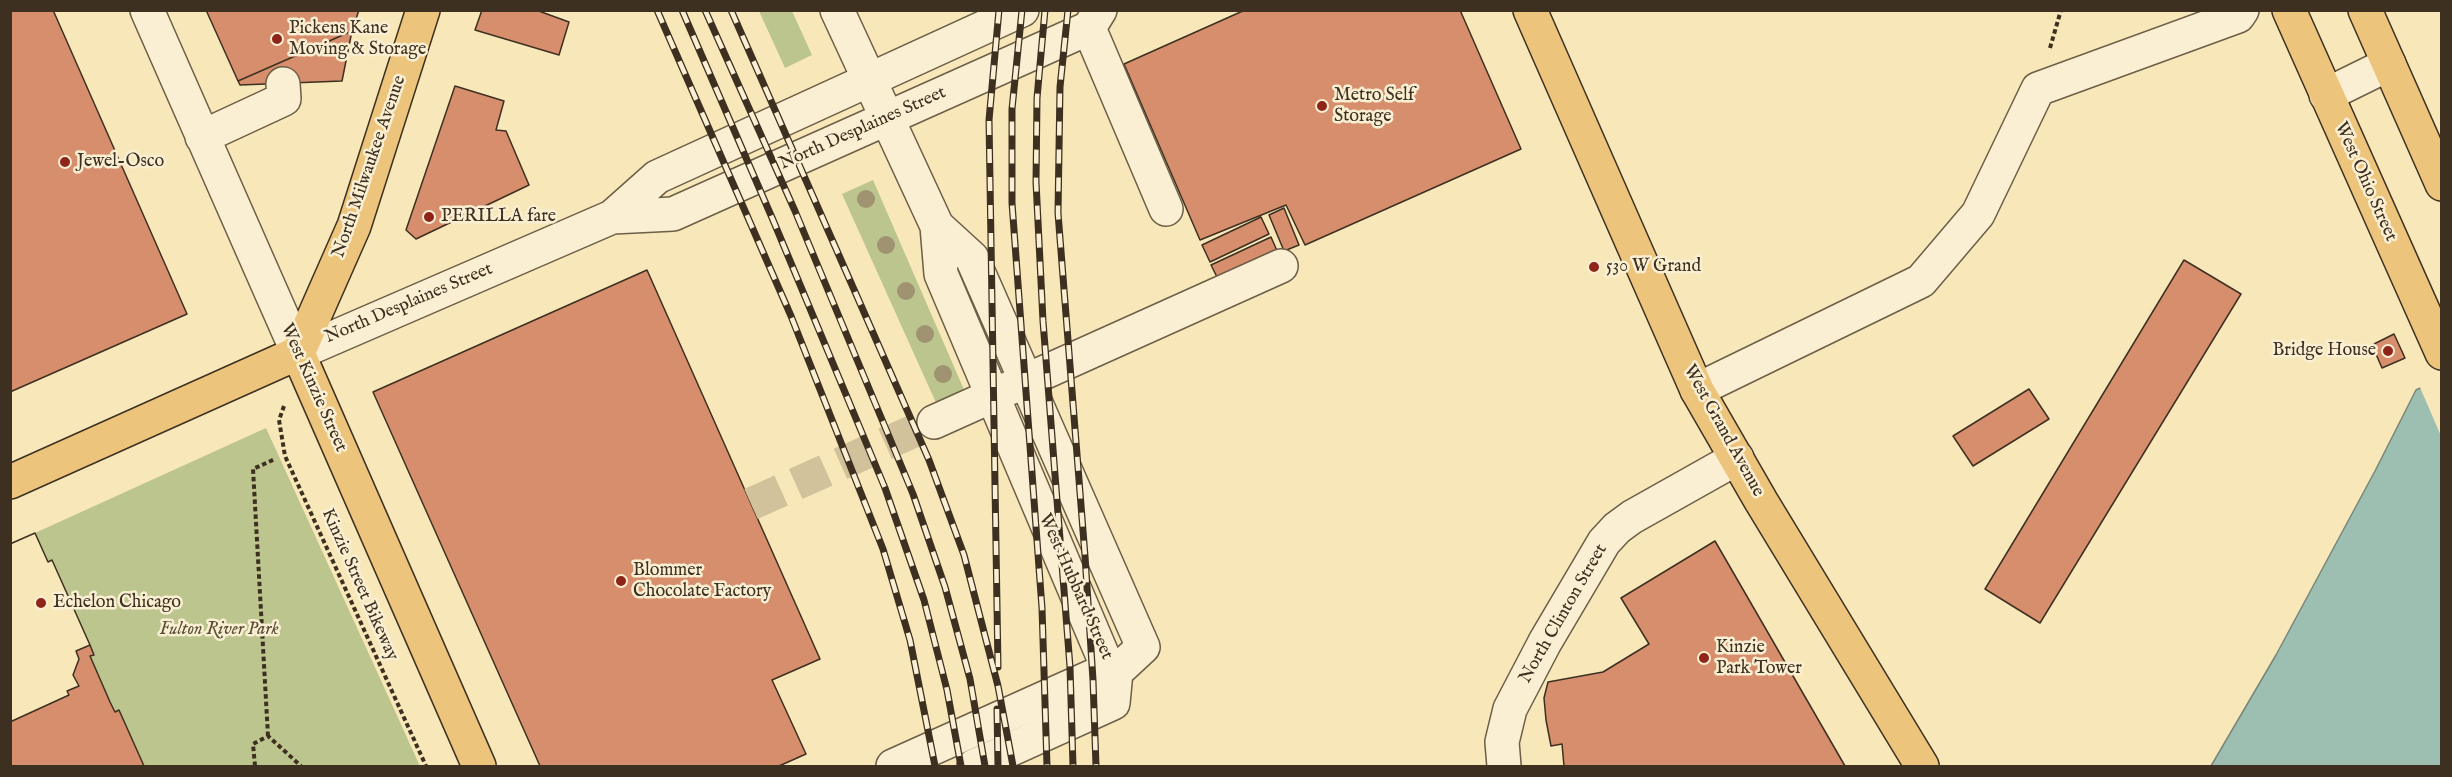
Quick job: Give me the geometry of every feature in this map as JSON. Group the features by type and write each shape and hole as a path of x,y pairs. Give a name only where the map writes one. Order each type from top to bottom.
{"main road":[{"name":"North Milwaukee Avenue","path":"298,353 354,226 423,10"},
{"name":"West Grand Avenue","path":"1530,10 1697,390 1922,766"},
{"name":"West Ohio Street","path":"2289,10 2442,353"},
{"path":"2365,10 2441,182"},
{"name":"North Desplaines Street","path":"10,482 298,353"},
{"name":"West Kinzie Street","path":"298,353 479,766"}],"street":[{"name":"West Kinzie Street","path":"147,10 298,353"},
{"name":"West Hubbard Street","path":"837,10 937,226 941,274 1105,661 1116,672 1143,647 972,258 937,226"},
{"name":"North Desplaines Street","path":"298,353 612,217 657,177 1022,10"},
{"path":"1697,390 1921,281 1978,214 2038,89 2238,16 2242,10"},
{"path":"1094,19 1166,208"},
{"name":"North Desplaines Street","path":"612,217 673,214 886,118 1094,19"},
{"path":"2326,95 2389,64"},
{"path":"202,136 284,99 283,84"},
{"path":"934,422 1281,266"},
{"name":"North Clinton Street","path":"1504,766 1502,742 1510,709 1545,642 1604,542 1632,517 1737,458"},
{"path":"893,766 1100,673 1116,672 1113,703 974,766"}],"path":[{"name":"Kinzie Street Bikeway","path":"282,413 279,420 285,456 426,766"},
{"path":"275,459 253,470 268,736 301,766"},
{"path":"255,766 253,744 268,736"}],"green space":[{"path":"759,11 792,11 812,55 785,68"},
{"path":"873,180 965,392 937,405 842,194"},
{"name":"Fulton River Park","path":"266,428 420,766 144,766 119,711 115,712 110,702 90,656 94,654 52,560 48,562 35,533"}],"shaded area":[{"path":"2441,378 2441,766 2211,766 2276,655 2416,390"}],"pier":[{"path":"2442,375 2442,436 2441,436 2419,385"}],"building":[{"name":"Jewel-Osco","path":"10,10 53,10 187,314 10,392"},
{"name":"Pickens Kane Moving & Storage","path":"206,10 359,10 352,31 238,81"},
{"path":"482,10 536,10 569,22 559,55 475,30"},
{"name":"Metro Self Storage","path":"1245,10 1460,10 1521,149 1305,245 1286,205 1200,240 1124,64"},
{"path":"352,31 342,81 240,85 238,81"},
{"path":"455,86 504,101 496,130 506,131 529,185 416,239 406,230"},
{"path":"1284,208 1299,245 1284,251 1269,215"},
{"path":"1261,217 1269,234 1210,262 1202,245"},
{"path":"1271,237 1278,253 1219,281 1211,265"},
{"path":"2184,260 2241,294 2040,623 1985,589"},
{"name":"Blommer Chocolate Factory","path":"647,270 820,659 772,680 806,754 779,766 540,766 373,392"},
{"name":"Bridge House","path":"2394,334 2405,358 2382,368 2372,345"},
{"path":"2029,389 2049,419 1973,466 1953,436"},
{"path":"35,533 48,562 52,560 90,645 94,655 90,656 110,702 115,712 119,710 144,766 10,766 10,544"},
{"name":"Echelon Chicago","path":"35,533 48,562 52,560 90,645 76,651 79,659 73,675 79,686 67,691 69,695 10,722 10,544"},
{"name":"Kinzie Park Tower","path":"1715,541 1845,766 1564,766 1562,744 1551,746 1546,720 1544,698 1548,682 1603,672 1649,644 1621,598"}],"tunnel":[{"path":"751,504 934,422"}],"railway":[{"path":"657,10 791,316 883,549 910,640 935,766"},
{"path":"682,10 885,488 924,600 947,690 961,766"},
{"path":"705,10 795,211 913,494 945,587 970,679 985,766"},
{"path":"731,10 929,460 964,555 998,686 1013,766"},
{"path":"998,667 989,120 999,10"},
{"path":"1022,10 1012,109 1012,203 1042,608 1047,766"},
{"path":"1045,10 1037,98 1036,182 1043,321 1070,667 1073,766"},
{"path":"1068,10 1060,87 1058,213 1085,556 1096,766"},
{"path":"997,709 998,766"}],"place":[{"name":"Pickens Kane Moving & Storage","path":"277,39"},
{"name":"Metro Self Storage","path":"1322,106"},
{"name":"Jewel-Osco","path":"65,162"},
{"name":"PERILLA fare","path":"429,217"},
{"name":"530 W Grand","path":"1594,267"},
{"name":"Bridge House","path":"2388,351"},
{"name":"Blommer Chocolate Factory","path":"621,581"},
{"name":"Echelon Chicago","path":"41,603"},
{"name":"Kinzie Park Tower","path":"1704,658"}]}
